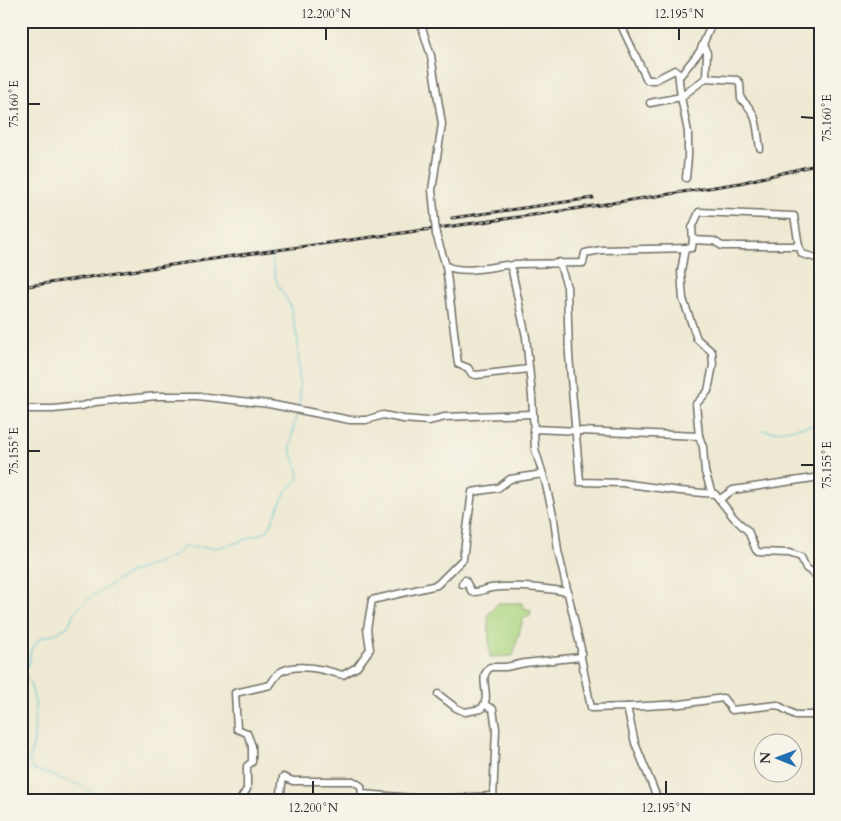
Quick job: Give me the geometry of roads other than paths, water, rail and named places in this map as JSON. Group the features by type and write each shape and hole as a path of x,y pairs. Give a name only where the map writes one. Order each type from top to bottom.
{"street":[{"path":"420,21 431,56 442,124 432,190 436,234 446,266 458,364 468,368 472,374 476,375 529,369"},
{"path":"619,21 647,80 655,80 675,70 680,76 680,97 688,132 686,178"},
{"path":"680,76 703,44 713,21"},
{"path":"817,21 820,44"},
{"path":"703,44 707,53 706,78"},
{"path":"650,104 680,97 706,78 737,80 740,82 741,99 750,108 757,121 760,148"},
{"path":"446,266 463,269 511,266 515,264 583,263 585,253 601,250 692,248 692,228 699,212 794,216 802,254 820,259"},
{"path":"693,240 714,241 722,246 799,246"},
{"path":"685,248 681,272 682,300 697,339 712,352 714,365 708,391 696,404 705,472 712,493 720,499 729,512 748,530 758,552 789,553 801,557 806,568 820,578"},
{"path":"559,262 567,287 569,355 580,482 622,483 680,492 712,493"},
{"path":"511,266 526,336 535,449 554,519 558,551 581,649 592,708 681,704 723,698 732,710 777,705 795,715 813,715 820,702"},
{"path":"21,409 53,409 82,406 114,399 197,396 269,404 350,420 366,420 383,416 403,420 428,421 445,417 533,414"},
{"path":"533,429 699,436"},
{"path":"240,800 247,789 247,766 252,762 252,746 247,733 237,729 235,693 270,685 280,673 295,668 323,669 343,675 357,668 370,649 367,629 372,600 437,585 463,559 472,492 498,488 510,479 543,474"},
{"path":"720,499 733,490 820,476"},
{"path":"462,584 465,580 472,592 490,588 515,587 542,588 568,592"},
{"path":"438,694 464,712 481,709 485,705 487,692 485,674 490,667 506,667 581,657"},
{"path":"280,800 283,777 293,781 353,782 361,786 362,794 438,799 493,798 496,729 493,709 485,705"},
{"path":"627,707 635,743 658,800"}],"waterway":[{"path":"270,253 277,283 290,305 298,342 300,401 298,407"},
{"path":"101,800 83,786 33,769 29,762 34,741 35,702 25,669 29,662 31,650 40,638 57,633 68,626 75,612 87,600 129,573 172,557 184,547 215,548 236,543 268,531 286,491 299,479 298,470 290,448 296,415"},
{"path":"762,430 772,432 820,424"}],"railway":[{"path":"21,287 548,213 740,183 820,164"},
{"path":"452,218 593,198"}]}
